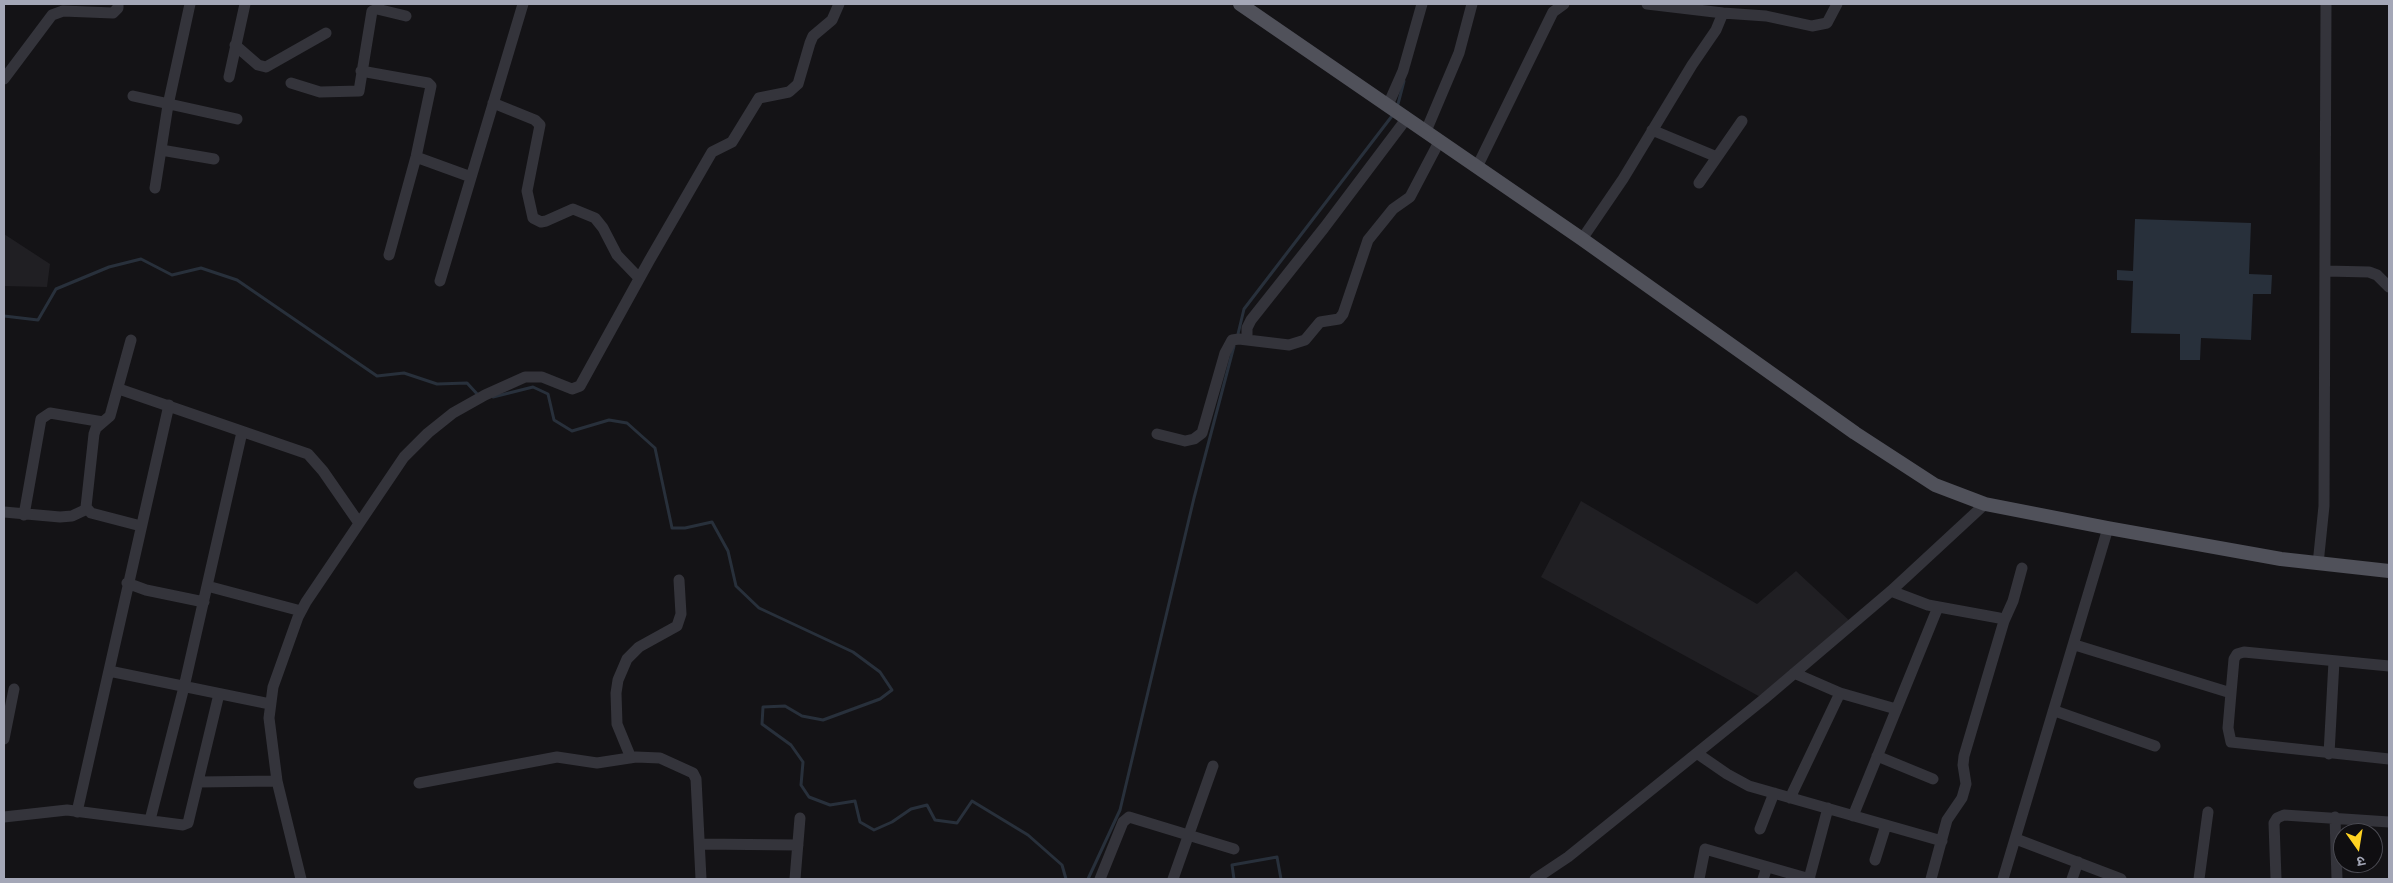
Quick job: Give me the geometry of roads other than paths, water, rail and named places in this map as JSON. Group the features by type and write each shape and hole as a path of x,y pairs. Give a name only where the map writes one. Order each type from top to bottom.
{"main road":[{"path":"1240,4 1582,239 1908,470 1958,496 1985,504 2108,528 2318,564 2389,571"}],"street":[{"path":"4,79 52,15 63,11 113,13 118,8 118,4"},
{"path":"155,188 168,105 190,4"},
{"path":"229,76 245,4"},
{"path":"440,281 523,4"},
{"path":"300,879 277,781 269,718 273,687 301,611 404,457 428,433 453,413 486,394 525,377 542,377 572,389 580,386 639,278 712,152 732,142 759,98 789,92 798,84 804,70 810,43 814,36 832,20 839,4"},
{"path":"1388,104 1403,70 1422,4"},
{"path":"1426,132 1459,53 1472,4"},
{"path":"1477,167 1553,12 1564,4"},
{"path":"1647,4 1723,14 1766,16 1812,26 1827,23 1837,4"},
{"path":"2318,564 2324,506 2326,4"},
{"path":"291,83 320,92 356,92 360,88 361,71 373,9 406,16"},
{"path":"1582,239 1716,30 1723,14"},
{"path":"235,45 258,65 266,67 326,33"},
{"path":"361,71 430,84 416,157 389,255"},
{"path":"132,96 237,118"},
{"path":"493,104 535,120 540,125 527,191 533,218 541,222 546,221 573,209 595,218 604,228 617,255 639,278"},
{"path":"1247,340 1247,328 1251,320 1324,228 1407,118"},
{"path":"1699,183 1742,120"},
{"path":"1652,130 1717,157"},
{"path":"1157,434 1185,441 1194,439 1202,433 1225,353 1232,340 1247,340 1289,346 1300,343 1320,322 1339,319 1343,314 1368,240 1393,209 1410,197 1440,140"},
{"path":"161,150 214,159"},
{"path":"416,157 471,177"},
{"path":"2326,271 2370,272 2377,275 2389,287"},
{"path":"131,340 110,416 96,428 94,434 86,499 87,509 91,514 142,526"},
{"path":"119,389 308,454 323,471 360,523"},
{"path":"77,812 127,583 142,526 169,405"},
{"path":"24,515 41,419 50,413 104,422"},
{"path":"150,820 184,687 242,432"},
{"path":"1535,879 1568,857 1698,754 1891,591 1985,504"},
{"path":"4,512 60,517 72,516 87,509"},
{"path":"2003,879 2075,645 2108,528"},
{"path":"1931,879 1947,820 1962,798 1966,784 1964,756 2004,621 2013,601 2022,568"},
{"path":"631,758 617,724 616,694 618,680 627,659 638,647 677,626 681,614 679,580"},
{"path":"127,583 146,590 204,602"},
{"path":"207,586 301,611"},
{"path":"1891,591 1911,600 1999,618 2004,621"},
{"path":"1853,816 1938,607"},
{"path":"2075,645 2231,693"},
{"path":"2389,666 2244,652 2237,654 2234,660 2228,728 2231,742 2389,759"},
{"path":"2330,754 2334,661"},
{"path":"109,671 270,704"},
{"path":"1794,673 1840,693 1896,709"},
{"path":"4,739 14,689"},
{"path":"1790,798 1840,693"},
{"path":"4,817 67,810 183,825 188,823 219,694"},
{"path":"2055,711 2155,746"},
{"path":"1698,754 1740,782 1942,841"},
{"path":"1877,756 1933,779"},
{"path":"418,784 557,757 597,762 631,758 660,758 693,773 697,787 701,879"},
{"path":"1173,879 1213,766"},
{"path":"198,782 277,781"},
{"path":"1760,829 1774,793"},
{"path":"1699,879 1705,849 1810,879 1828,808"},
{"path":"2199,879 2208,812"},
{"path":"2276,879 2274,823 2277,818 2284,815 2389,822"},
{"path":"2335,817 2337,879"},
{"path":"795,879 800,818"},
{"path":"1100,879 1126,819 1133,818 1234,848"},
{"path":"1875,860 1886,825"},
{"path":"2016,839 2121,879"},
{"path":"700,844 798,845"},
{"path":"2072,879 2078,862"},
{"path":"1763,879 1767,867"}],"water":[{"path":"2135,219 2251,223 2249,274 2272,275 2271,294 2253,294 2251,340 2201,338 2200,360 2180,360 2180,334 2131,333 2133,281 2117,280 2117,270 2133,271"}],"waterway":[{"path":"1398,104 1404,81"},
{"path":"1238,334 1244,309 1392,116"},
{"path":"4,316 38,320 56,289 109,267 141,259 172,275 201,268 237,280 377,376 404,373 437,384 467,383 479,396"},
{"path":"1088,879 1120,810 1194,498 1234,346"},
{"path":"493,397 533,387 548,394 554,420 572,431 609,420 627,423 655,448 672,528 685,528 712,522 728,551 736,586 759,608 853,652 880,672 892,690 880,699 823,720 802,716 785,706 763,707 762,724 791,745 803,762 801,785 809,797 830,805 855,801 860,822 874,830 892,822 911,809 927,805 935,820 957,823 972,801 1028,835 1062,865 1066,879"},
{"path":"1234,879 1232,865 1277,857 1281,879"}]}
